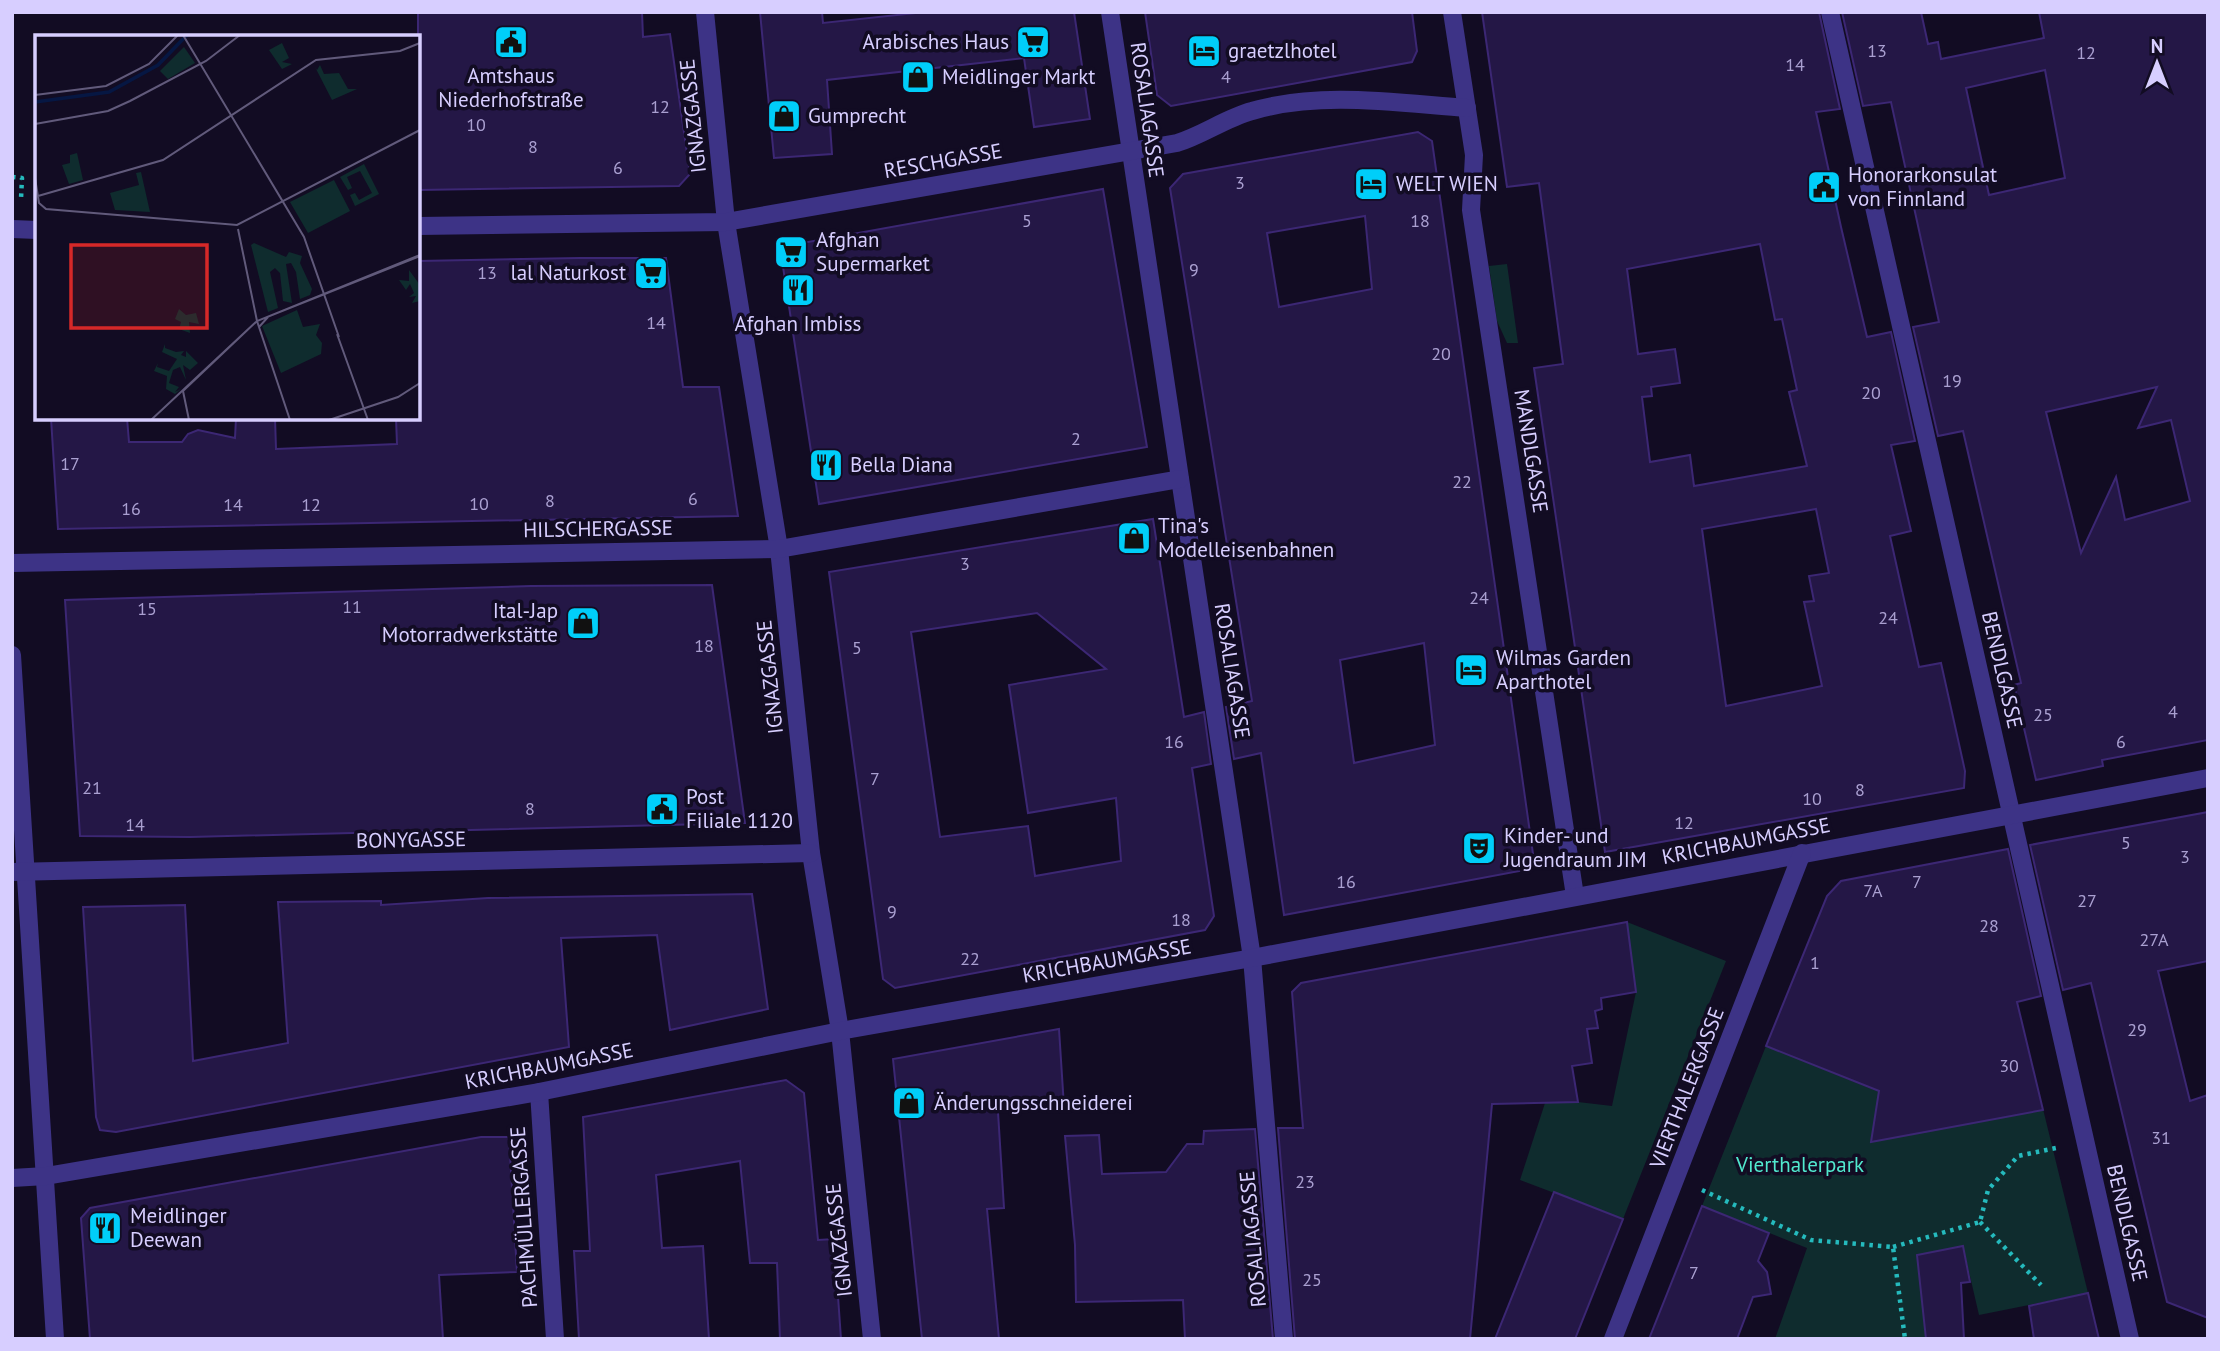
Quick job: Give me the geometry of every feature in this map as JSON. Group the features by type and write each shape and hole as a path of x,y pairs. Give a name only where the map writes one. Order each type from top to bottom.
{"street":[{"name":"IGNAZGASSE","path":"705,12 726,222 779,549 811,853 839,1031 872,1339"},
{"name":"ROSALIAGASSE","path":"1110,12 1252,958 1284,1339"},
{"name":"MANDLGASSE","path":"1452,12 1474,155 1471,210 1575,896"},
{"name":"BENDLGASSE","path":"1830,12 2130,1339"},
{"name":"RESCHGASSE","path":"420,226 726,222 1177,144 1242,114 1277,106 1340,101 1467,108"},
{"path":"12,229 35,230"},
{"name":"HILSCHERGASSE","path":"12,563 779,549 1180,479"},
{"path":"12,655 18,871 46,1176 55,1339"},
{"name":"KRICHBAUMGASSE","path":"12,1178 46,1176 539,1092 839,1031 1252,958 2208,778"},
{"name":"BONYGASSE","path":"18,871 811,853"},
{"name":"VIERTHALERGASSE","path":"1613,1339 1802,853"},
{"name":"PACHMÜLLERGASSE","path":"539,1092 555,1339"}],"path":[{"path":"1980,1222 1988,1190 2018,1156 2086,1142"},
{"path":"1676,1178 1811,1240 1893,1247 1980,1222"},
{"path":"1980,1222 2041,1285"},
{"path":"1893,1247 1905,1339"}],"green space":[{"path":"1507,264 1518,343 1507,343 1497,321 1489,266"},
{"path":"1627,922 1726,961 1623,1219 1520,1180 1545,1103 1578,1102 1612,1106 1636,992"},
{"name":"Vierthalerpark","path":"1766,1046 1879,1092 1871,1142 2043,1109 2088,1293 1979,1315 1963,1246 1926,1339 1775,1339 1807,1248 1702,1206"}],"building":[{"path":"418,12 642,12 643,37 670,34 690,174 679,186 420,190"},
{"path":"760,12 822,12 823,23 925,12 1074,12 1090,119 1034,127 1024,58 827,80 832,154 774,158"},
{"path":"1145,12 1412,12 1417,51 1412,62 1171,106 1157,95"},
{"path":"1482,12 1819,12 1840,109 1816,112 1841,227 1867,337 1891,332 1915,441 1891,445 1911,531 1890,536 1919,667 1941,663 1965,771 1964,788 1605,852 1534,368 1563,364 1539,183 1507,187","holes":["1760,244 1775,320 1782,319 1797,390 1789,392 1807,466 1694,486 1690,455 1650,462 1642,397 1652,396 1651,387 1680,383 1675,349 1638,354 1627,269","1816,509 1829,573 1809,576 1814,601 1804,602 1822,686 1726,706 1702,529"]},
{"path":"1842,12 1921,12 1928,44 1938,42 1941,59 2044,38 2039,12 2208,12 2208,740 2102,760 2103,766 2036,780 2014,685 2021,683 1963,431 1938,436 1913,327 1939,322 1891,102 1863,106","holes":["2045,70 2065,178 1989,195 1966,88","2157,387 2138,428 2171,420 2190,501 2125,520 2116,477 2081,553 2046,412"]},
{"path":"1418,132 1432,141 1535,868 1284,915 1261,753 1234,759 1226,707 1252,701 1170,188 1183,174","holes":["1365,216 1372,289 1279,307 1267,233","1424,643 1435,745 1354,763 1340,660"]},
{"path":"1103,189 1147,447 819,504 780,247"},
{"path":"666,258 683,387 719,387 738,516 58,529 51,420 127,420 129,442 182,442 188,434 198,430 235,438 236,420 275,420 276,449 397,444 396,420 420,420 420,261"},
{"path":"1153,519 1184,717 1204,712 1211,764 1192,768 1214,916 1205,930 895,988 883,979 829,572","holes":["1037,613 1106,669 1009,685 1028,813 1116,798 1121,861 1035,876 1028,826 940,837 911,632"]},
{"path":"712,585 745,823 190,837 80,836 65,600 531,586"},
{"path":"2208,812 2208,961 2158,971 2190,1101 2208,1095 2208,1318 2167,1302 2091,983 2063,990 2030,845"},
{"path":"2008,849 2041,996 2017,1002 2043,1110 1871,1142 1879,1091 1766,1046 1827,896 1841,881"},
{"path":"752,894 768,1009 670,1030 657,935 561,938 569,1047 116,1132 100,1130 96,1117 83,907 185,905 193,1061 288,1043 278,902 381,901 381,905 488,898"},
{"path":"1627,922 1636,992 1601,998 1602,1009 1595,1011 1598,1028 1587,1029 1592,1063 1572,1066 1578,1102 1492,1104 1470,1339 1295,1339 1278,1128 1303,1128 1292,992 1301,983"},
{"path":"1059,1029 1064,1107 998,1112 1004,1208 987,1209 999,1339 922,1339 893,1059"},
{"path":"786,1080 804,1093 818,1240 834,1239 841,1339 780,1339 777,1263 750,1263 740,1161 656,1175 662,1248 703,1246 709,1339 579,1339 574,1251 590,1251 583,1117"},
{"path":"1255,1129 1273,1339 1185,1339 1183,1300 1076,1302 1075,1245 1065,1136 1099,1135 1102,1174 1166,1172 1187,1144 1203,1144 1204,1131"},
{"path":"481,1137 509,1137 517,1272 439,1275 443,1339 90,1339 81,1218 90,1208"},
{"path":"1554,1192 1623,1219 1575,1339 1495,1339"},
{"path":"1702,1206 1769,1233 1758,1261 1767,1272 1771,1294 1753,1297 1737,1339 1649,1339"},
{"path":"1963,1246 1970,1282 1961,1283 1964,1339 1926,1339 1917,1255"},
{"path":"2088,1293 2099,1339 2034,1339 2029,1306"}],"place":[{"name":"Amtshaus Niederhofstraße","path":"511,42"},
{"name":"Arabisches Haus","path":"1033,42"},
{"name":"graetzlhotel","path":"1204,51"},
{"name":"Meidlinger Markt","path":"918,77"},
{"name":"Gumprecht","path":"784,116"},
{"name":"WELT WIEN","path":"1371,184"},
{"name":"Honorarkonsulat von Finnland","path":"1824,187"},
{"name":"Afghan Supermarket","path":"791,252"},
{"name":"lal Naturkost","path":"651,273"},
{"name":"Afghan Imbiss","path":"798,290"},
{"name":"Bella Diana","path":"826,465"},
{"name":"Tina's Modelleisenbahnen","path":"1134,538"},
{"name":"Ital-Jap Motorradwerkstätte","path":"583,623"},
{"name":"Wilmas Garden Aparthotel","path":"1471,670"},
{"name":"Post Filiale 1120","path":"662,809"},
{"name":"Kinder- und Jugendraum JIM","path":"1479,848"},
{"name":"Änderungsschneiderei","path":"909,1103"},
{"name":"Meidlinger Deewan","path":"105,1228"}]}
